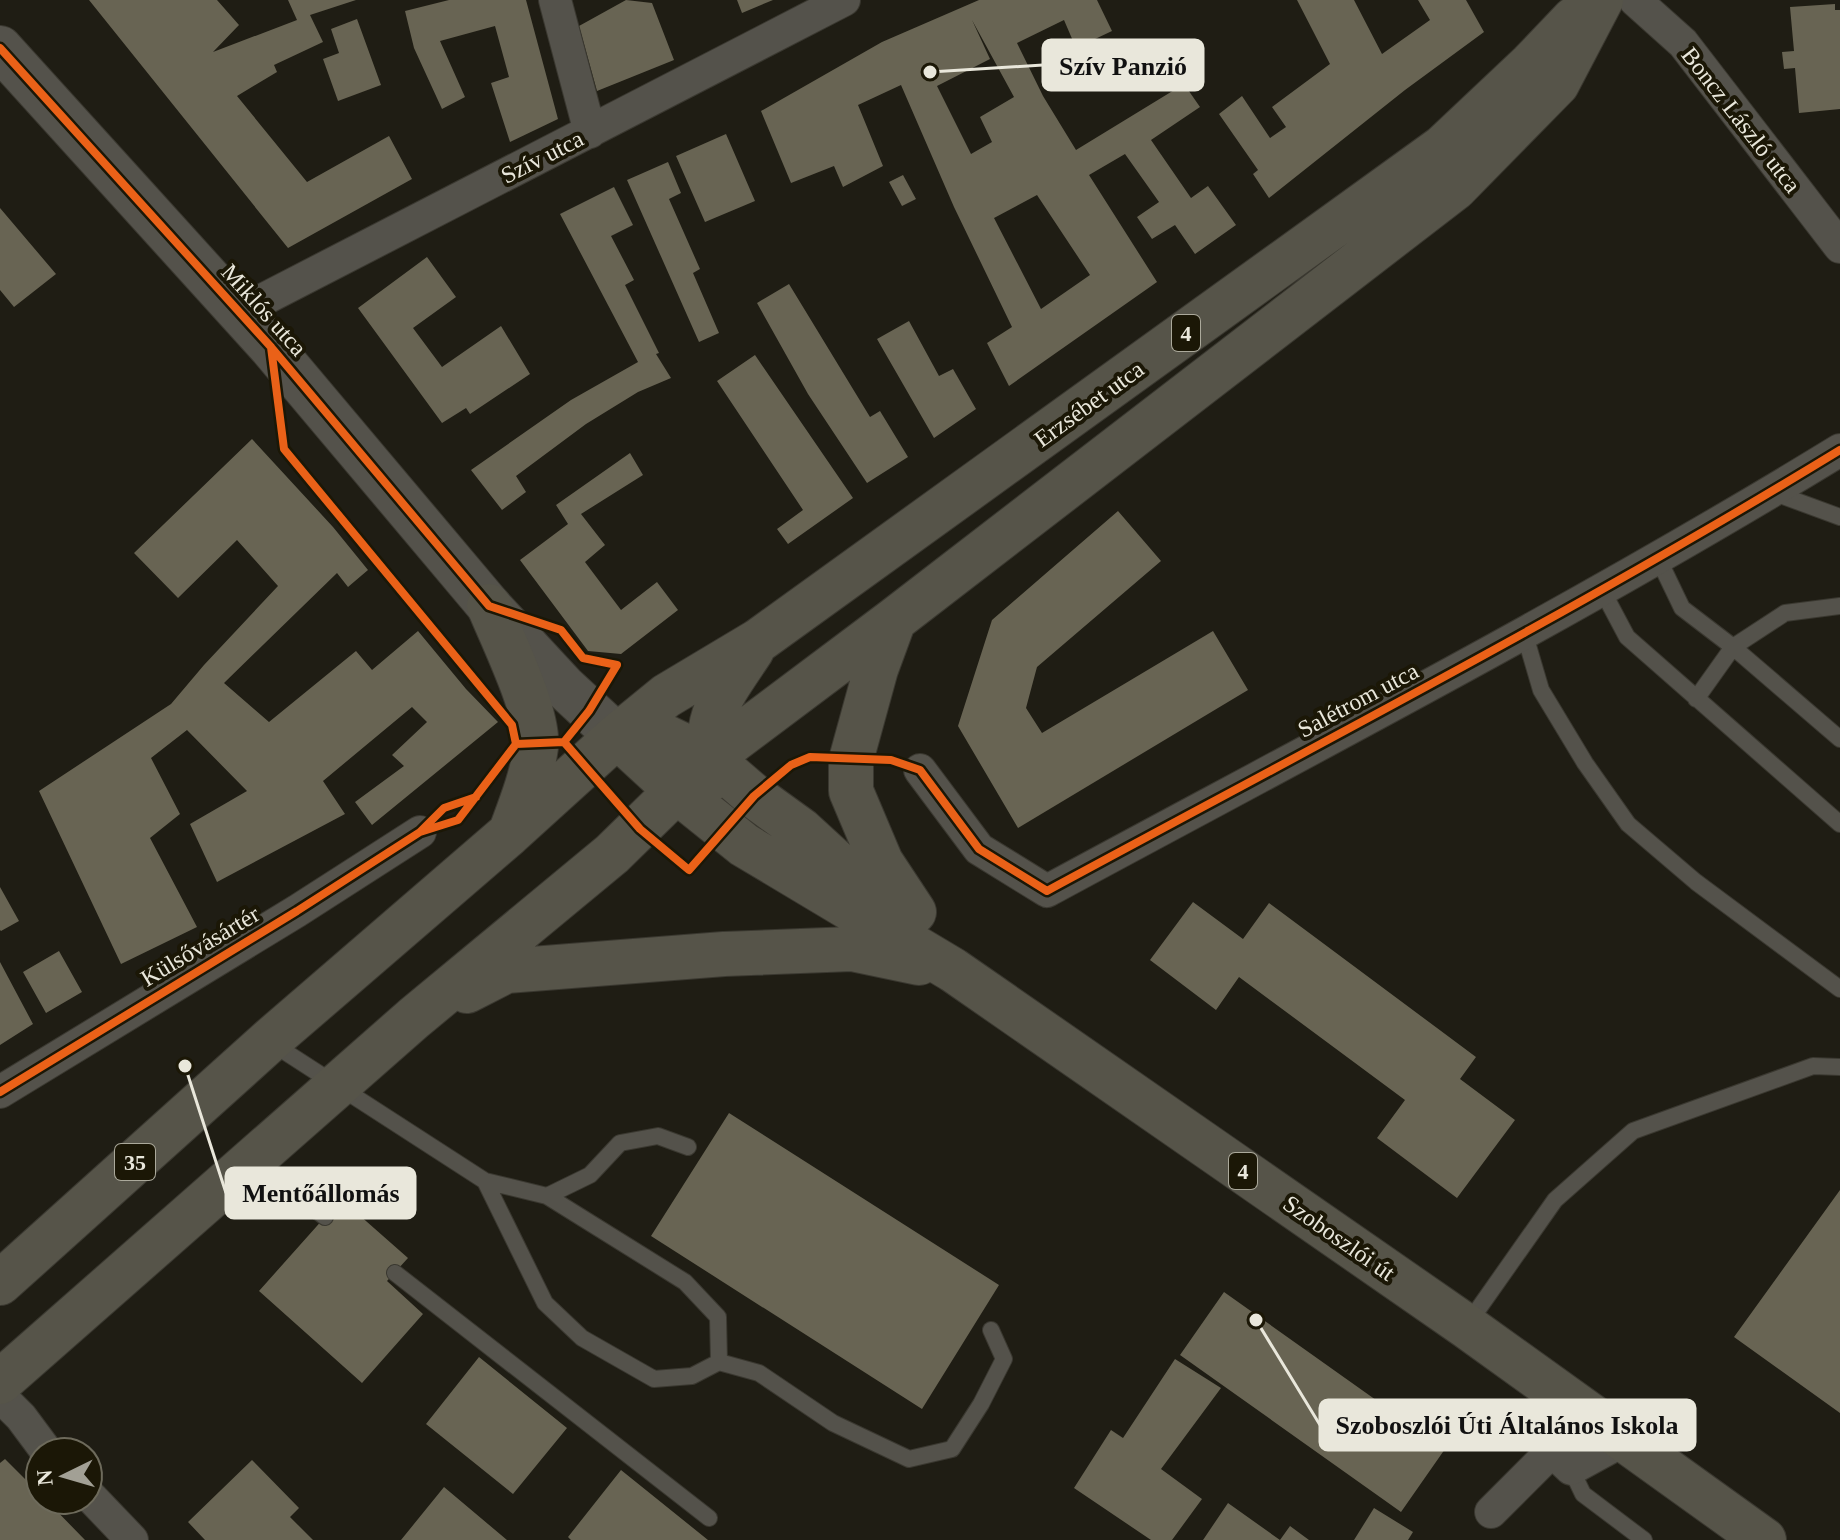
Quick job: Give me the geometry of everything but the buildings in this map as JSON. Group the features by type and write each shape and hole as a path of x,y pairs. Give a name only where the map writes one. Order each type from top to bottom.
{"main road":[{"name":"Erzsébet utca","path":"617,736 666,696 758,641 1443,147 1593,0"},
{"name":"4","path":"953,970 881,862 851,791 851,760 876,669 894,620 1455,188 1557,84 1601,0"},
{"path":"489,606 526,697 536,745 525,792 509,834"},
{"path":"0,1382 414,1018 612,854 710,758 894,620"},
{"name":"4","path":"744,845 730,822 710,758 710,732 716,706 758,641"},
{"path":"617,736 664,736 710,758 754,796 801,830 953,970"},
{"name":"Szoboszlói út","path":"617,736 678,792 744,845 953,970 1466,1326 1764,1540"},
{"name":"35","path":"0,1283 269,1041 509,834 617,736"},
{"path":"414,1018 506,971 724,954 852,949 953,970"}],"street":[{"path":"555,0 590,132"},
{"name":"Szív utca","path":"239,312 844,0"},
{"name":"Boncz László utca","path":"1635,0 1683,43 1840,247"},
{"name":"Miklós utca","path":"0,48 239,312 489,606 572,695 617,736"},
{"name":"Salétrom utca","path":"920,770 979,849 1047,891 1524,632 1772,492 1840,450"},
{"name":"Külsővásártér","path":"0,1092 297,911 420,832"},
{"path":"1556,1392 1562,1460"},
{"path":"0,1396 35,1436"},
{"path":"1491,1512 1562,1460 1624,1440"},
{"path":"104,1511 132,1540"}],"lane":[{"path":"1772,492 1840,517"},
{"path":"1657,556 1682,608 1733,647 1840,739"},
{"path":"1601,588 1627,637 1840,824"},
{"path":"1696,699 1733,647 1785,613 1840,606"},
{"path":"1524,632 1541,690 1585,763 1628,824 1696,882 1840,989"},
{"path":"269,1041 485,1181 547,1196 685,1282 718,1317 719,1362"},
{"path":"1466,1326 1555,1200 1633,1131 1813,1066 1840,1067"},
{"path":"547,1196 590,1175 620,1143 658,1136 688,1147"},
{"path":"252,1160 325,1217"},
{"path":"485,1181 545,1303 582,1338 654,1379 692,1376 719,1362 759,1373 833,1423 909,1459 952,1449 981,1404 1004,1359 991,1330"},
{"path":"395,1273 709,1518"},
{"path":"1562,1460 1583,1494 1644,1540"}],"cycle path":[{"path":"0,48 271,347 489,606 561,630 583,658 617,665 589,711 564,742 516,744"},
{"path":"271,347 284,449 512,725 516,744 458,820 420,832"},
{"path":"564,742 640,829 689,870 754,796 791,765 810,757 891,760 920,770 979,849 1047,891 1546,621 1840,450"},
{"path":"0,1092 297,911 420,832 444,808 476,797"}],"place":[{"name":"Szív Panzió","path":"930,72"},
{"name":"Mentőállomás","path":"185,1066"},
{"name":"Szoboszlói Úti Általános Iskola","path":"1256,1320"}]}
